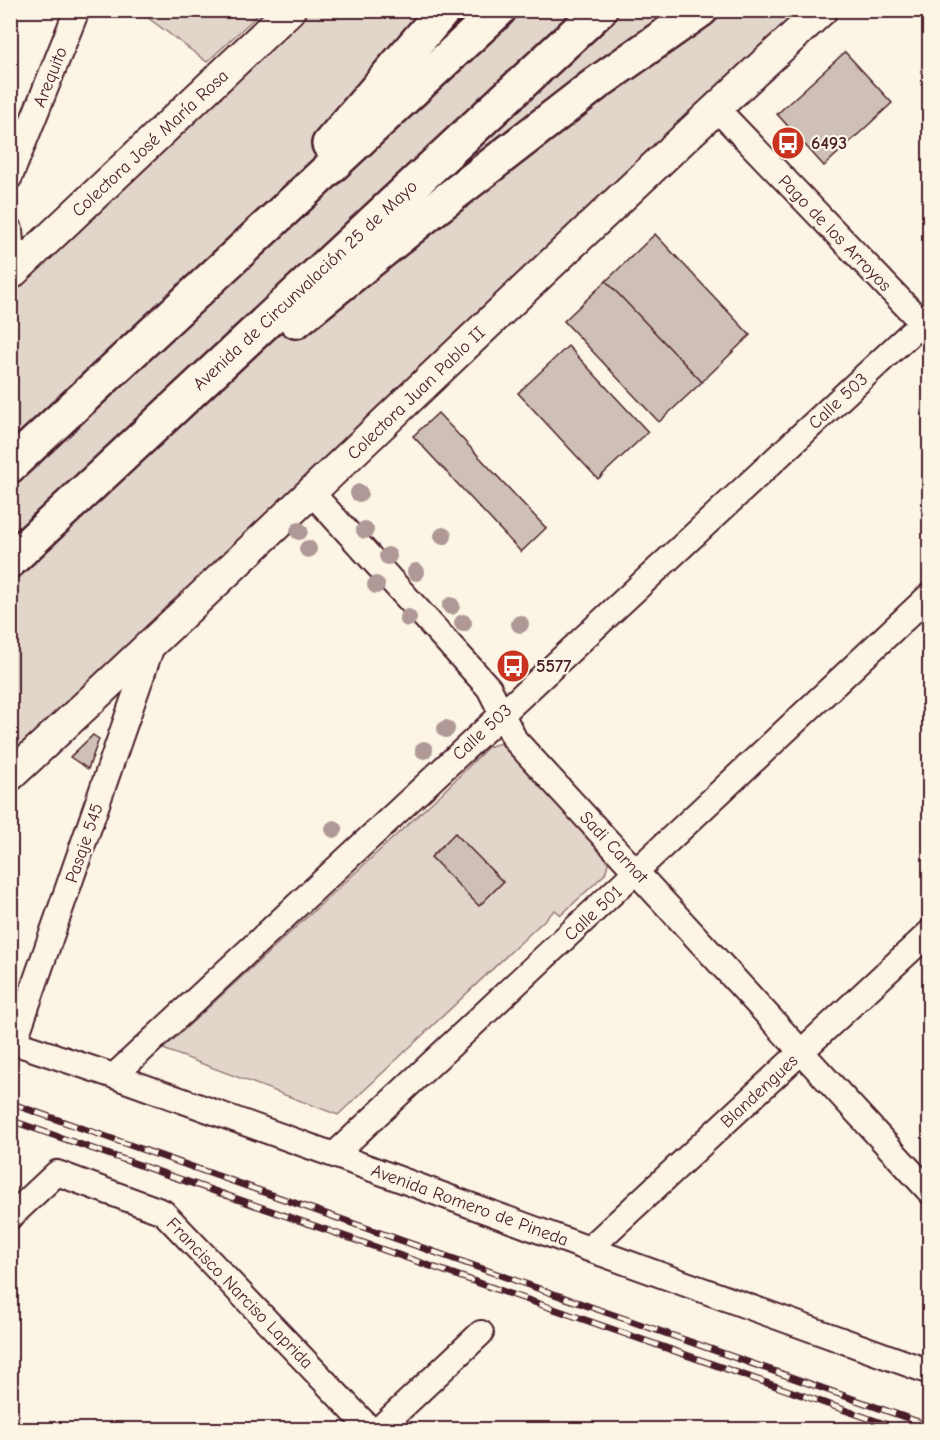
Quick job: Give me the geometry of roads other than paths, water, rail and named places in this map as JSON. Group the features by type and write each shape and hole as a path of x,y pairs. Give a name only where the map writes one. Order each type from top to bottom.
{"highway":[{"path":"220,270 444,10"},
{"path":"10,466 499,10"},
{"name":"Avenida de Circunvalación 25 de Mayo","path":"10,561 600,10"},
{"path":"73,501 441,204 597,83 701,10"}],"main road":[{"name":"Colectora José María Rosa","path":"12,274 290,10"},
{"name":"Colectora Juan Pablo II","path":"10,776 822,10"}],"street":[{"name":"Arequito","path":"10,177 77,10"},
{"name":"Pago de los Arroyos","path":"716,108 927,323"},
{"path":"10,230 12,274"},
{"name":"Calle 503","path":"114,1076 501,715 927,323"},
{"name":"Sadi Carnot","path":"312,492 489,688 515,740 930,1192"},
{"name":"Calle 501","path":"334,1155 930,596"},
{"name":"Pasaje 545","path":"12,1042 153,643"},
{"name":"Blandengues","path":"589,1250 930,932"},
{"name":"Avenida Romero de Pineda","path":"12,1042 334,1155 589,1250 930,1372"},
{"name":"Francisco Narciso Laprida","path":"10,1217 57,1173 163,1212 370,1430"},
{"path":"378,1430 482,1333"}],"railway":[{"path":"10,1103 930,1426"},
{"path":"10,1120 902,1430"}],"place":[{"name":"6493","path":"788,143"},
{"name":"5577","path":"513,666"}]}
